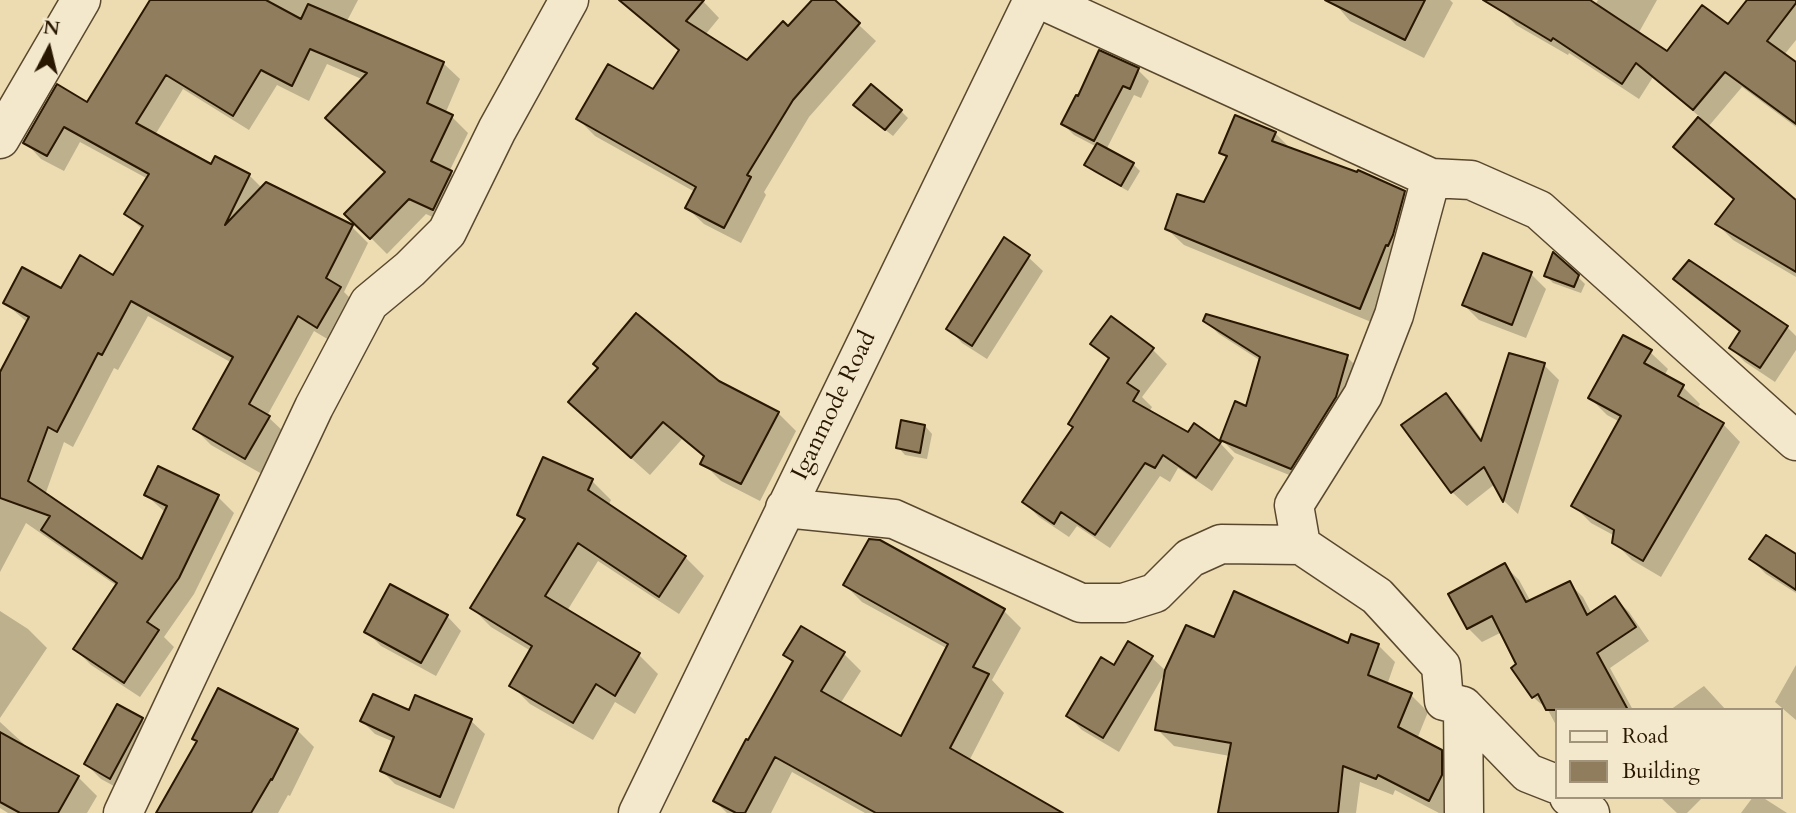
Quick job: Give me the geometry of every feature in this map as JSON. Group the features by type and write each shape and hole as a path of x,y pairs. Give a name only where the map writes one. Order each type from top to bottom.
{"street":[{"path":"0,139 81,0"},
{"path":"122,813 314,407 369,303 410,269 447,232 497,130 569,0"},
{"name":"Iganmode Road","path":"638,813 1033,0"},
{"path":"1042,0 1431,178 1471,180 1539,210 1796,441"},
{"path":"1301,545 1294,505 1363,395 1394,315 1431,178"},
{"path":"785,508 894,519 1081,603 1124,603 1155,593 1190,558 1221,544 1301,545 1377,596 1441,666 1444,701 1463,706 1528,774 1554,783"},
{"path":"1463,706 1464,813"},
{"path":"1572,799 1590,813"}],"building":[{"path":"150,0 266,0 301,19 308,4 444,62 427,103 453,115 431,161 452,171 433,210 409,199 370,239 344,214 385,172 325,118 367,73 310,49 292,86 261,70 233,116 166,75 136,123 211,164 215,156 250,174 225,225 266,182 353,225 326,278 341,287 317,328 298,316 249,404 270,416 245,459 193,429 233,357 131,301 102,355 98,353 57,432 48,427 28,481 142,559 167,506 144,495 158,466 219,495 179,578 147,622 159,630 124,683 73,649 117,583 41,530 50,516 0,498 0,372 29,317 3,303 22,267 61,288 80,255 113,275 143,226 124,214 149,174 64,127 47,156 23,143 57,84 87,102"},
{"path":"619,0 704,0 686,21 747,60 783,21 788,26 812,0 835,0 860,23 793,100 747,175 751,177 724,228 685,208 696,187 576,119 608,64 653,89 679,50"},
{"path":"1325,0 1425,0 1405,40"},
{"path":"1483,0 1590,0 1667,51 1702,5 1728,24 1747,0 1796,0 1767,41 1796,62 1796,124 1725,72 1693,110 1636,63 1622,84 1553,38 1551,41"},
{"path":"1099,50 1139,68 1130,89 1123,86 1094,141 1061,124 1076,95 1078,96"},
{"path":"871,84 902,110 885,130 853,105"},
{"path":"1235,115 1276,132 1272,141 1357,172 1358,170 1405,191 1393,235 1388,246 1386,245 1360,309 1165,229 1177,194 1204,202 1227,156 1219,153"},
{"path":"1698,117 1796,200 1796,272 1715,224 1734,199 1673,147"},
{"path":"1097,143 1134,163 1121,186 1084,165"},
{"path":"1004,237 1030,255 972,346 946,329"},
{"path":"1553,252 1579,275 1574,287 1544,276"},
{"path":"1483,253 1532,272 1512,325 1462,305"},
{"path":"1689,260 1788,326 1760,368 1729,348 1740,331 1673,279"},
{"path":"636,313 719,381 779,412 741,484 700,464 704,456 663,422 631,458 568,402 598,368 593,364"},
{"path":"1206,314 1348,355 1336,397 1291,469 1220,440 1235,401 1246,406 1260,357 1203,321"},
{"path":"1111,316 1154,348 1127,383 1139,391 1133,401 1188,432 1194,423 1221,442 1196,478 1163,455 1155,468 1145,463 1095,535 1061,512 1054,524 1022,502 1073,427 1068,424 1109,358 1090,344"},
{"path":"1623,335 1652,350 1644,363 1684,385 1678,396 1724,423 1643,561 1612,543 1614,530 1571,506 1621,416 1588,398"},
{"path":"1509,353 1545,363 1503,502 1484,467 1451,493 1401,425 1446,393 1481,441"},
{"path":"901,420 925,425 920,453 896,448"},
{"path":"543,457 593,479 588,490 686,556 659,597 578,543 545,596 640,653 615,696 596,684 573,723 509,686 532,646 470,608 525,519 517,515"},
{"path":"1766,535 1796,554 1796,590 1749,559"},
{"path":"869,539 880,540 1005,609 973,667 989,674 950,748 1063,813 876,813 775,757 745,813 736,813 713,801 746,739 748,740 793,661 783,655 801,626 845,652 821,691 901,736 948,644 843,585"},
{"path":"1505,563 1526,602 1570,581 1587,615 1615,596 1636,627 1597,653 1627,708 1546,710 1538,694 1532,698 1511,668 1516,664 1492,616 1467,629 1448,594"},
{"path":"390,584 448,615 421,663 364,632"},
{"path":"1234,591 1348,643 1351,634 1379,644 1368,675 1412,693 1398,727 1442,750 1442,775 1429,801 1378,775 1376,779 1343,766 1338,813 1218,813 1231,743 1155,730 1165,670 1186,625 1214,637"},
{"path":"1128,641 1153,656 1103,738 1066,716 1101,657 1114,665"},
{"path":"218,688 298,729 272,780 251,813 156,813 197,741 192,739"},
{"path":"373,694 409,710 415,695 472,719 440,797 380,771 394,737 360,721"},
{"path":"117,704 143,718 110,779 84,764"},
{"path":"0,732 79,776 58,813 20,813 0,802"}]}
